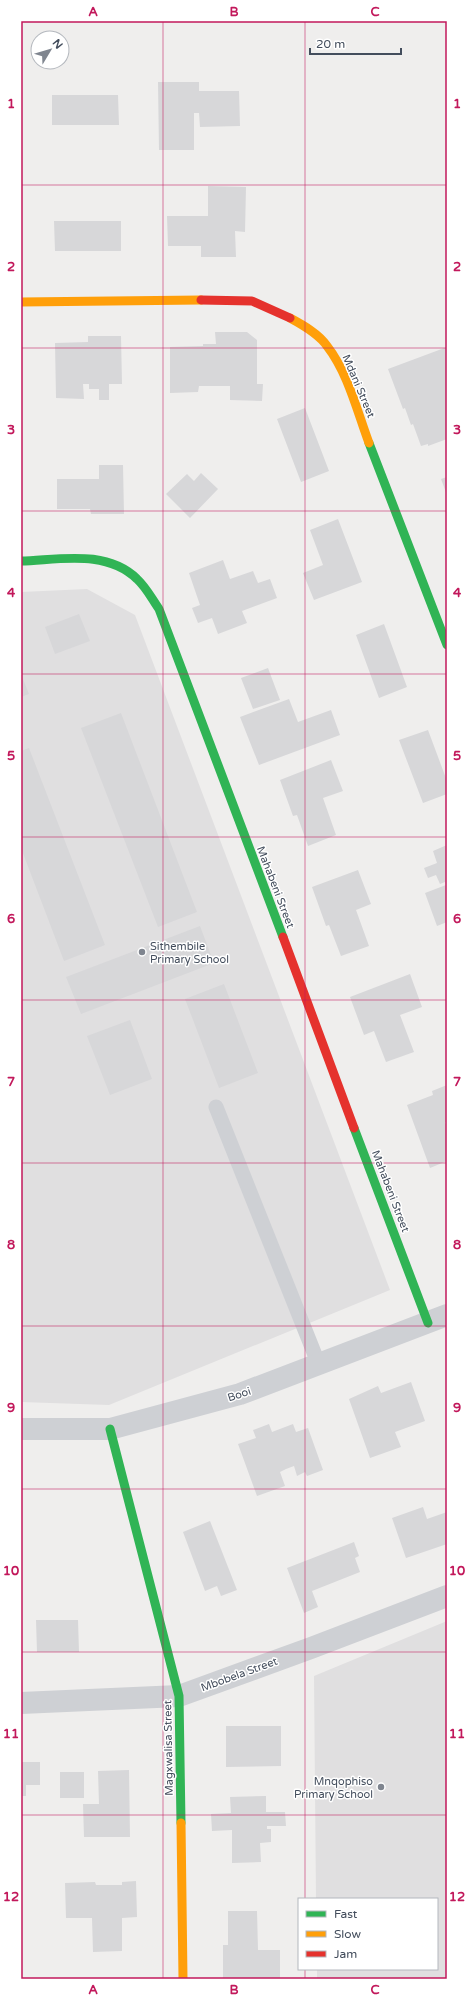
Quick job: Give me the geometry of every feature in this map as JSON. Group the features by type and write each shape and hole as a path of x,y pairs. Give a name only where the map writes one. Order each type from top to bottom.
{"street":[{"name":"Mdani Street","path":"21,302 252,301 284,314 306,327 327,345 342,372 447,645"},
{"name":"Mahabeni Street","path":"21,561 93,558 119,566 136,578 159,609 437,1319"},
{"name":"Booi","path":"21,1429 110,1429 240,1394 437,1319"},
{"name":"Magxwalisa Street","path":"110,1429 179,1696 184,1979"},
{"name":"Mbobela Street","path":"21,1703 179,1696 447,1596"}],"lane":[{"path":"216,1107 319,1365"}],"shaded area":[{"name":"Sithembile Primary School","path":"87,589 135,615 390,1290 109,1405 21,1402 21,592"},
{"name":"Mnqophiso Primary School","path":"447,1621 447,1979 317,1979 317,1970 438,1970 438,1898 316,1898 314,1676"}],"building":[{"path":"158,82 199,82 199,91 239,91 240,126 200,127 199,113 194,113 194,150 159,150"},
{"path":"52,95 118,95 119,125 52,125"},
{"path":"208,186 246,187 245,232 235,231 236,257 201,257 201,246 168,246 167,216 208,216"},
{"path":"54,221 121,221 121,251 55,251"},
{"path":"215,332 247,332 257,340 257,384 263,384 262,401 230,400 230,386 199,386 198,392 170,393 170,347 216,344"},
{"path":"88,336 121,336 122,384 109,384 109,400 99,400 99,389 89,389 89,384 83,384 84,399 56,398 55,343 88,342"},
{"path":"447,347 447,439 428,446 428,444 421,446 413,424 411,425 405,408 403,409 388,369"},
{"path":"305,408 329,471 301,482 277,419"},
{"path":"99,465 123,465 124,514 91,514 90,509 57,509 57,479 99,479"},
{"path":"201,473 218,489 190,518 166,494 187,474 194,481"},
{"path":"447,477 447,495 441,479"},
{"path":"338,519 362,582 314,600 303,573 323,565 310,530"},
{"path":"223,560 230,579 253,571 258,583 270,579 277,598 242,611 247,623 218,634 212,618 198,623 192,608 200,605 189,573"},
{"path":"79,614 90,641 55,654 45,627"},
{"path":"384,624 407,687 379,698 356,635"},
{"path":"268,668 280,700 253,709 241,678"},
{"path":"21,674 29,694 21,697"},
{"path":"289,699 298,722 331,710 340,735 259,765 240,717"},
{"path":"121,713 197,912 158,927 81,728"},
{"path":"428,730 447,781 447,794 423,803 399,740"},
{"path":"29,748 105,945 64,961 21,848 21,751"},
{"path":"331,760 343,791 323,798 336,835 308,846 297,815 293,816 280,780"},
{"path":"447,845 447,922 437,926 425,893 446,885 445,882 440,884 436,875 428,878 424,868 437,863 433,851"},
{"path":"358,870 371,904 356,910 369,946 341,956 329,925 326,926 312,887"},
{"path":"200,926 214,963 81,1014 66,977"},
{"path":"410,974 422,1007 400,1015 414,1052 386,1062 374,1031 364,1035 350,997"},
{"path":"224,984 258,1073 219,1088 185,999"},
{"path":"130,1020 152,1079 110,1095 87,1036"},
{"path":"447,1085 447,1122 445,1122 447,1127 447,1161 430,1168 407,1105 433,1095 432,1091"},
{"path":"411,1382 425,1421 395,1432 401,1447 370,1458 349,1399 378,1386 381,1393"},
{"path":"269,1424 272,1432 293,1424 296,1432 308,1428 323,1470 307,1476 305,1472 297,1476 294,1466 286,1469 280,1472 285,1486 257,1496 238,1444 256,1438 253,1430"},
{"path":"423,1507 427,1519 447,1512 447,1544 406,1558 392,1518"},
{"path":"210,1521 237,1590 221,1596 217,1586 205,1591 183,1532"},
{"path":"354,1542 359,1556 355,1558 360,1572 312,1591 318,1607 304,1613 287,1568"},
{"path":"36,1620 78,1620 79,1652 37,1652"},
{"path":"226,1726 281,1726 281,1766 226,1767"},
{"path":"21,1762 40,1762 40,1785 26,1785 26,1796 21,1796"},
{"path":"129,1770 130,1837 84,1837 83,1804 99,1804 98,1771"},
{"path":"60,1772 84,1772 84,1798 60,1798"},
{"path":"266,1796 266,1812 285,1812 286,1826 267,1826 267,1829 271,1829 271,1842 260,1843 261,1862 232,1863 232,1830 212,1831 211,1814 231,1813 230,1797"},
{"path":"136,1881 137,1917 122,1918 122,1951 93,1952 92,1918 66,1918 65,1883 95,1882 96,1885 122,1885 122,1882"},
{"path":"228,1911 257,1911 258,1950 280,1950 280,1978 223,1979 223,1945 228,1945"}],"traffic: fast":[{"path":"369,443 447,645"},
{"path":"21,561 82,558 111,563 125,570 137,579 146,589 159,609 283,937"},
{"path":"354,1128 428,1323"},
{"path":"110,1429 179,1696 181,1823"}],"traffic: slow":[{"path":"21,302 201,300"},
{"path":"290,318 320,338 341,368 369,443"},
{"path":"181,1823 183,1979"}],"traffic: jam":[{"path":"201,300 252,301 290,318"},
{"path":"283,937 354,1128"}],"place":[{"name":"Sithembile Primary School","path":"142,952"},
{"name":"Mnqophiso Primary School","path":"381,1787"}]}
